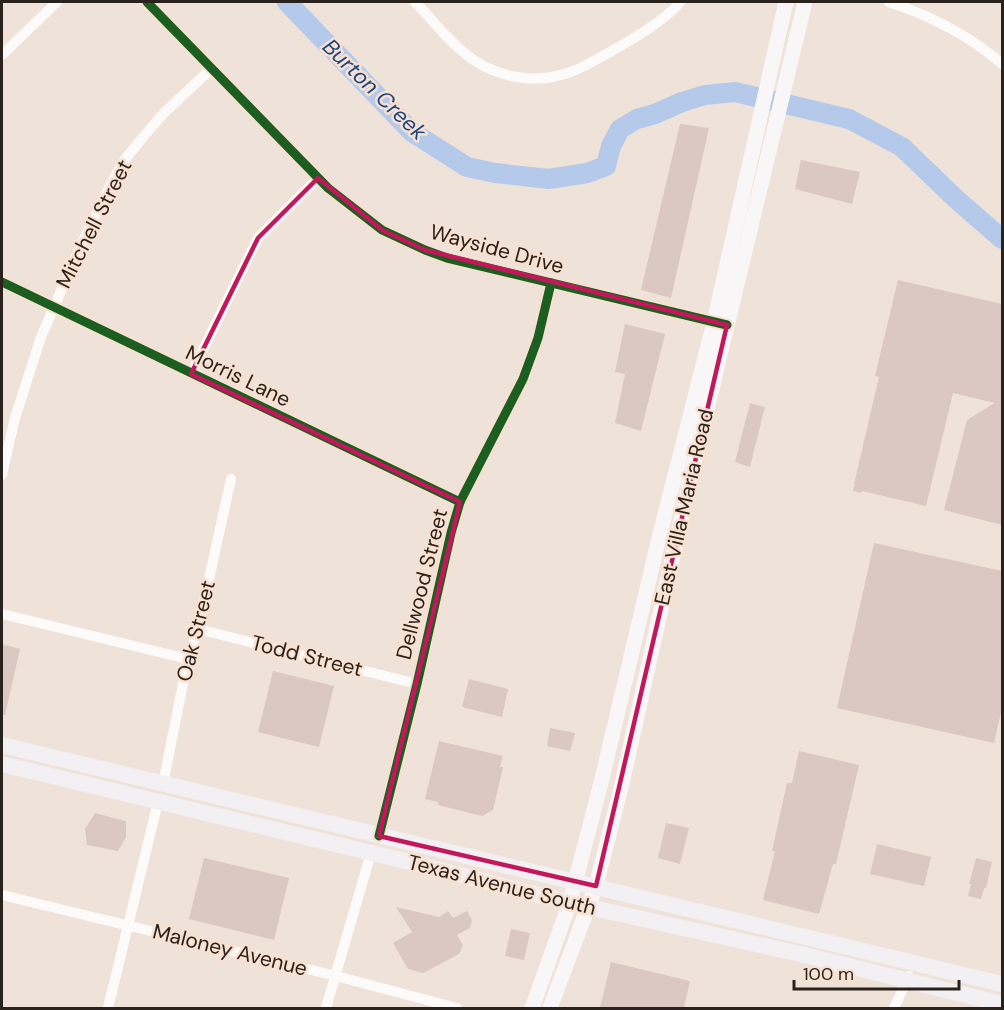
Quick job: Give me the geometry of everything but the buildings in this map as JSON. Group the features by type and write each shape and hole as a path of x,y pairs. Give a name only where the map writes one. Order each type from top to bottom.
{"main road":[{"name":"East Villa Maria Road","path":"550,1008 596,886 621,788 680,521 721,323 760,112 786,2"},
{"name":"East Villa Maria Road","path":"532,1008 576,882 659,538 778,116 805,2"},
{"name":"Texas Avenue South","path":"2,745 1002,984"},
{"name":"Texas Avenue South","path":"2,764 589,907 1002,1004"}],"street":[{"path":"2,55 57,2"},
{"name":"Wayside Drive","path":"147,2 318,178 382,230 447,258 721,323"},
{"path":"415,2 462,51 483,66 522,79 550,78 574,71 633,40 680,2"},
{"path":"889,2 959,32 1002,64"},
{"name":"Mitchell Street","path":"2,475 15,418 40,337 81,245 123,162 164,113 212,68"},
{"path":"191,374 258,238 318,178"},
{"name":"Morris Lane","path":"2,282 460,502"},
{"name":"Dellwood Street","path":"379,836 460,502 524,379 538,338 551,283"},
{"name":"Oak Street","path":"163,784 188,659 198,629 231,479"},
{"path":"2,614 188,659"},
{"name":"Todd Street","path":"198,629 417,684"},
{"path":"108,1008 158,802"},
{"path":"326,1008 371,853"},
{"name":"Maloney Avenue","path":"2,896 129,925 457,1008"},
{"path":"894,1008 916,963"}],"highlighted area":[{"path":"318,178 382,230 425,250 727,325 596,886 379,836 460,502 191,374 258,238"}],"waterway":[{"name":"Burton Creek","path":"287,2 412,132 467,167 495,173 549,179 587,173 606,166 611,146 620,129 637,119 705,95 735,92 849,119 902,147 1002,239"}],"cycle path":[{"path":"147,2 328,188 382,230 447,258 727,325"},
{"path":"2,282 460,502"},
{"path":"379,836 460,502 523,379 538,338 551,283"}]}
